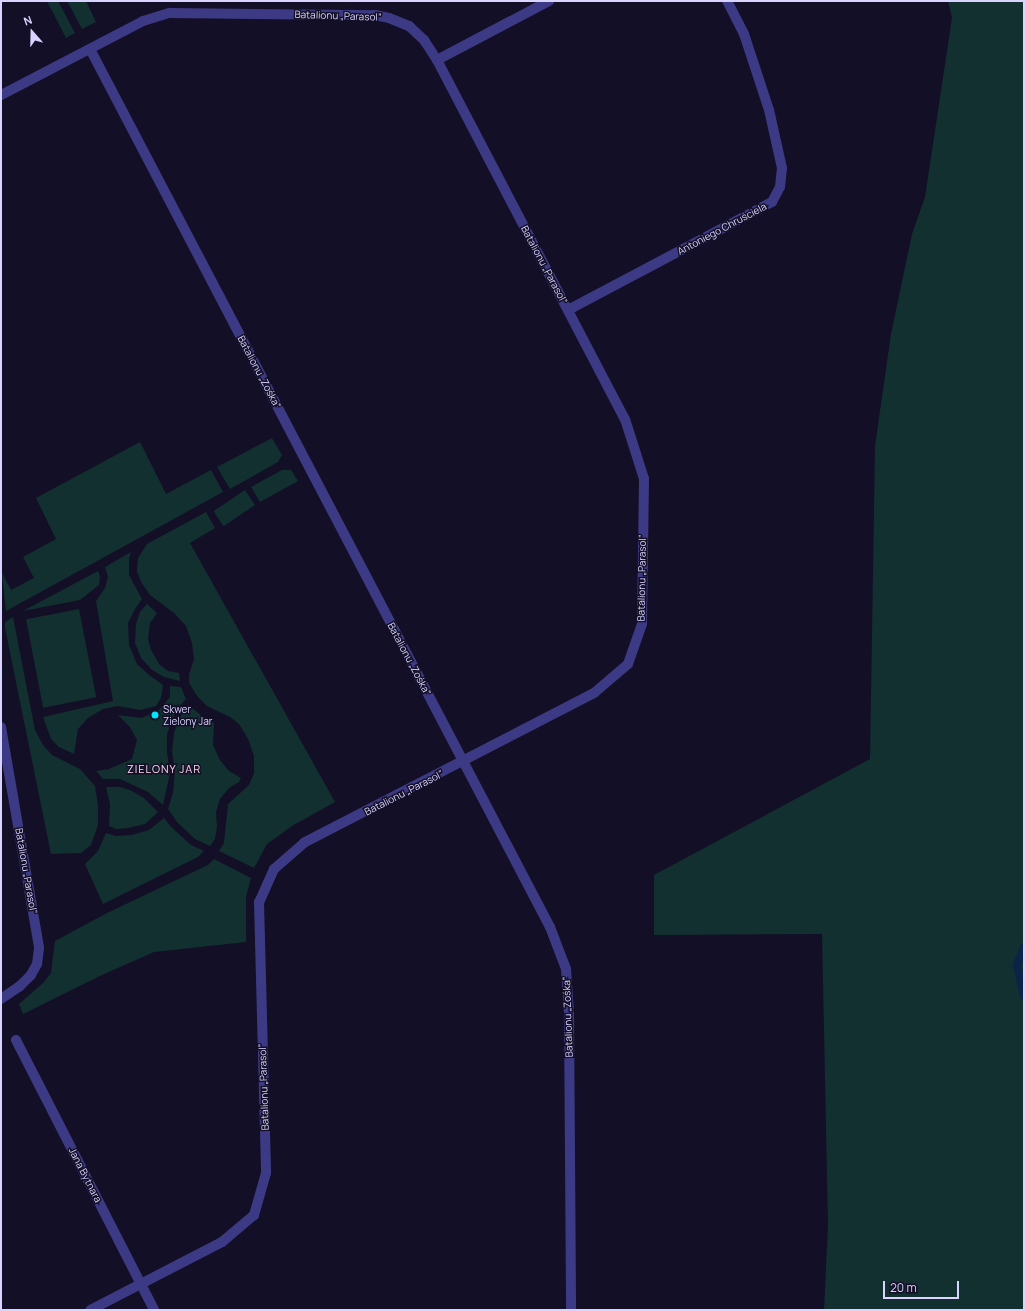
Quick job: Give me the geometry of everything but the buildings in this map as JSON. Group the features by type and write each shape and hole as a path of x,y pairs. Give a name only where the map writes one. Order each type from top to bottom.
{"street":[{"path":"437,60 549,1"},
{"name":"Antoniego Chruściela","path":"568,310 772,202 780,187 782,168 769,110 744,34 727,1"},
{"name":"Batalionu „Parasol”","path":"1,95 143,22 170,13 375,15 389,18 409,26 424,40 437,60 625,419 644,479 642,624 628,664 594,693 304,844 274,869 259,902 266,1173 254,1215 222,1242 90,1310"},
{"name":"Batalionu „Zośka”","path":"90,49 550,927 566,969 569,1013 571,1310"},
{"name":"Batalionu „Parasol”","path":"1,727 39,948 38,964 31,975 20,986 1,999"},
{"name":"Jana Bytnara","path":"16,1040 154,1310"}],"green space":[{"path":"47,1 58,1 75,33 66,38"},
{"path":"67,1 86,1 96,22 82,29"},
{"path":"948,1 1024,1 1024,1310 824,1310 828,1225 822,934 654,935 654,875 870,759 875,446 891,334 912,234 925,197 952,18"},
{"path":"272,438 282,455 278,462 230,489 217,467"},
{"path":"140,442 166,494 211,470 223,492 6,611 2,573 11,590 34,578 23,557 56,539 36,498"},
{"path":"282,470 291,470 298,481 260,502 251,487"},
{"path":"245,490 255,505 224,526 213,511"},
{"path":"206,512 215,528 190,543 335,802 292,826 267,844 254,868 219,851 224,843 228,804 249,785 254,773 254,756 248,739 239,724 230,717 207,706 197,696 189,683 189,674 194,659 192,643 186,626 174,613 150,595 141,582 137,571 138,558 147,544"},
{"path":"131,552 129,559 129,575 142,599 128,623 129,645 137,664 163,685 161,698 156,706 141,710 117,706 103,709 88,718 78,729 74,754 59,747 51,739 43,717 113,701 96,601 105,588 108,577 105,567"},
{"path":"98,571 100,577 99,585 80,600 23,611"},
{"path":"147,604 157,613 150,623 148,639 151,650 160,665 168,671 179,673 180,681 164,677 152,670 141,658 135,643 136,624 140,612"},
{"path":"79,609 96,697 43,708 26,619"},
{"path":"13,617 35,730 43,745 52,755 80,769 95,786 98,805 98,825 91,845 81,853 51,854 5,628 5,622"},
{"path":"170,686 181,687 186,699 176,710 167,734 167,752 170,773 163,805 148,792 120,779 103,779 96,771 109,769 132,759 137,740 130,727 118,715 142,718 160,709 170,697"},
{"path":"190,706 203,717 214,723 213,745 220,760 229,771 241,778 239,782 229,788 220,799 216,812 217,827 215,839 210,846 195,839 177,822 168,809 173,793 175,770 172,752 174,733 182,713"},
{"path":"106,787 120,787 130,790 144,798 158,812 145,824 116,829 109,826 110,804"},
{"path":"164,818 171,827 191,845 204,851 198,857 103,904 85,864 98,851 106,833 116,836 132,835 149,830"},
{"path":"214,859 251,878 246,897 246,942 154,952 102,975 23,1014 19,1004 43,983 51,973 55,941 107,913 208,865"}],"waterway":[{"path":"1024,947 1017,965 1024,996"}],"place":[{"name":"Skwer Zielony Jar","path":"155,715"}],"district":[{"name":"ZIELONY JAR","path":"164,769"}]}
